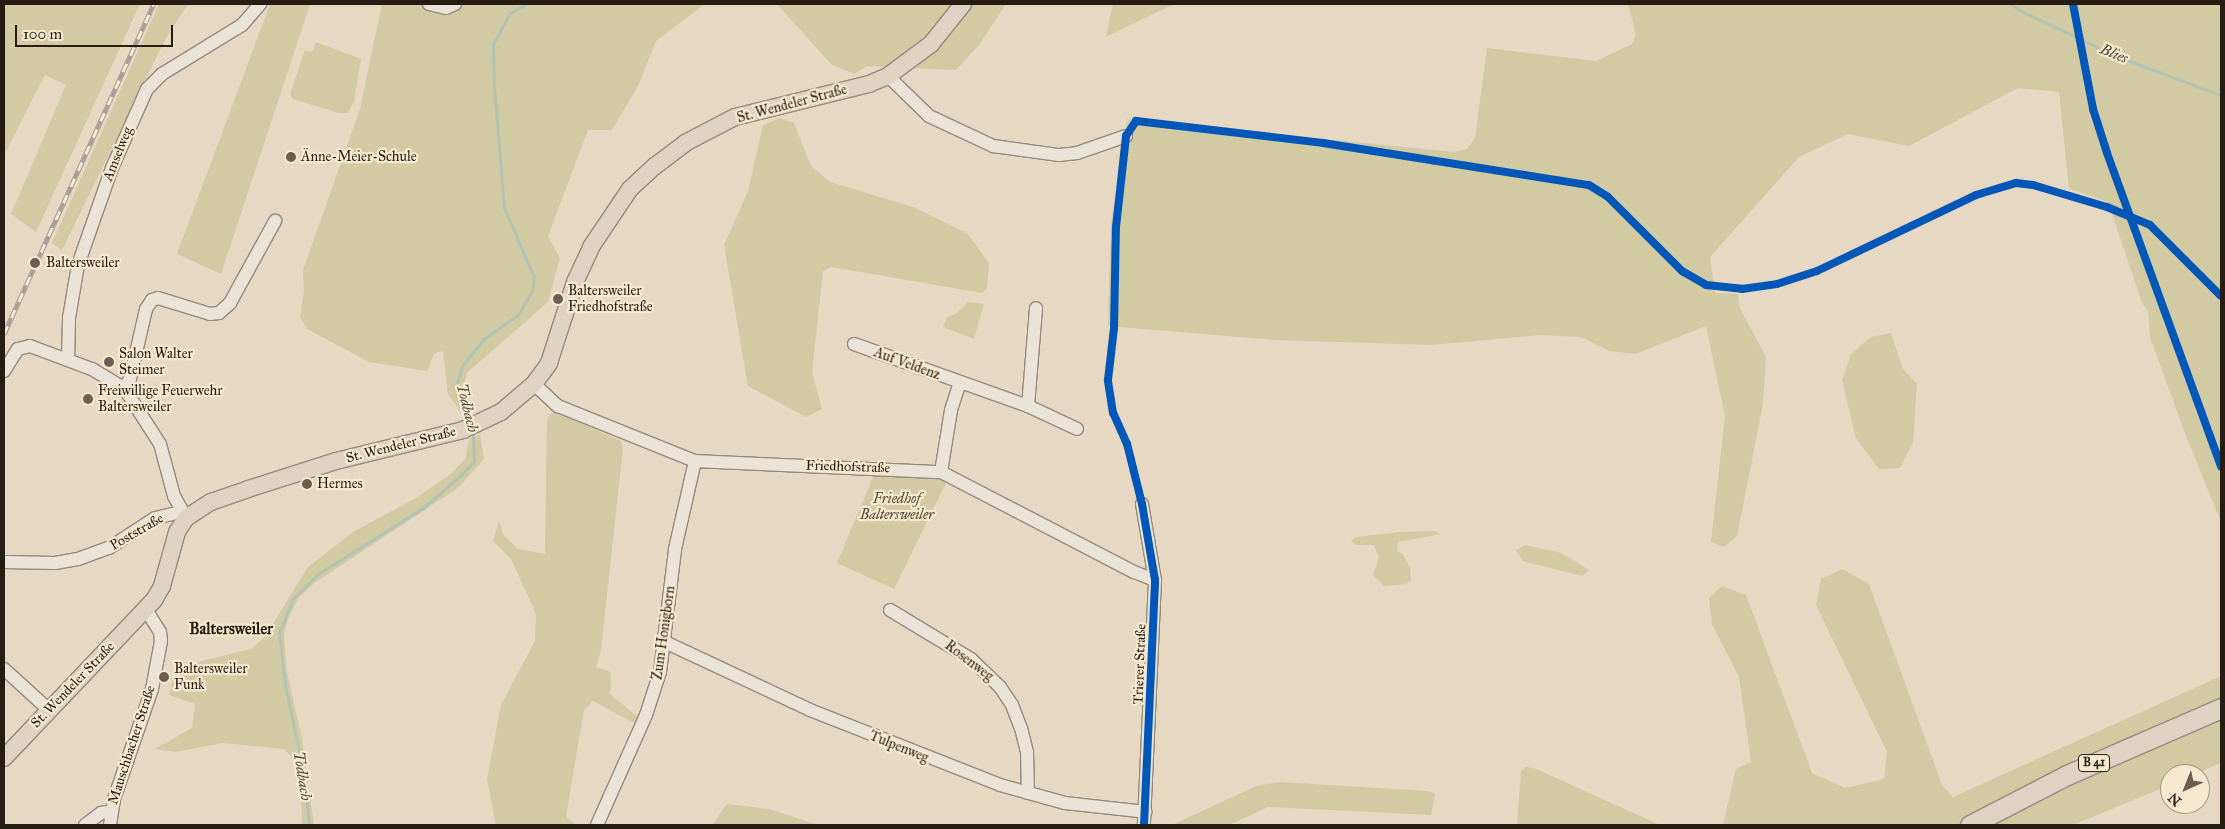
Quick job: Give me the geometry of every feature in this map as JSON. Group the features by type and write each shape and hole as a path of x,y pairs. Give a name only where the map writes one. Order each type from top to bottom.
{"highway":[{"name":"B 41","path":"1970,825 2067,776 2221,708"}],"main road":[{"name":"St. Wendeler Straße","path":"4,758 48,709 146,610 162,586 183,515 211,502 313,467 463,430 501,412 534,384 549,363 575,282 591,247 625,196 655,166 685,144 735,117 869,84 888,76 931,44 963,4"}],"street":[{"name":"Amselweg","path":"68,360 69,318 78,265 112,168 147,89 162,74 242,25 260,4"},
{"path":"429,4 446,8 455,4"},
{"path":"888,76 930,116 993,146 1058,155 1077,153 1126,136"},
{"path":"124,388 130,379 146,309 152,300 158,298 210,314 219,313 230,303 275,221"},
{"path":"1028,406 1036,308"},
{"name":"Auf Veldenz","path":"854,344 1028,406 1077,430"},
{"path":"4,370 23,346 92,369 124,388 160,444 183,515"},
{"path":"941,472 951,410 960,383"},
{"name":"Friedhofstraße","path":"534,384 558,406 695,461 941,472 1155,580"},
{"name":"Zum Honigborn","path":"596,825 646,715 660,672 675,549 695,461"},
{"name":"Trierer Straße","path":"1142,504 1155,580 1144,825"},
{"name":"Poststraße","path":"4,562 55,563 78,559 109,548 155,518 183,515"},
{"name":"Mauschbacher Straße","path":"110,825 111,811 152,689 161,641 160,632 146,610"},
{"name":"Rosenweg","path":"890,610 971,659 1000,686 1012,705 1021,728 1027,752 1028,794"},
{"name":"Tulpenweg","path":"665,642 810,710 906,750 1028,794 1064,803 1146,812"},
{"path":"4,669 48,709"},
{"path":"85,825 101,813 111,811"}],"green space":[{"path":"4,4 140,4 36,232 11,214 66,85 45,75 4,155"},
{"path":"159,4 188,4 166,38 62,250 52,243"},
{"path":"270,4 310,4 221,274 177,254"},
{"path":"382,4 705,4 656,41 639,84 612,130 588,130 548,236 560,258 548,302 468,372 463,385 471,414 465,417 448,394 443,351 434,353 427,371 369,362 307,329 300,317 304,291 303,270 360,109"},
{"path":"777,4 1006,4 979,45 956,70 867,66 854,74 831,64"},
{"path":"1113,4 1174,4 1106,37"},
{"path":"1628,4 2221,4 2221,522 2183,428 2150,337 2148,311 2142,303 2108,202 2069,189 2059,92 2018,88 1909,146 1848,134 1799,157 1710,257 1715,293 1738,294 1740,308 1766,357 1763,404 1737,536 1724,547 1711,542 1725,416 1706,326 1635,354 1609,351 1581,337 1539,335 1432,345 1274,340 1108,326 1111,225 1127,119 1454,152 1467,149 1475,138 1487,48 1596,61 1632,44 1636,34"},
{"path":"316,42 361,59 354,101 348,113 339,113 293,99 290,94 305,50 312,52"},
{"path":"780,118 794,123 811,166 830,182 913,207 967,233 989,263 987,288 982,293 832,267 823,271 812,372 822,409 806,417 748,386 724,245 748,191 763,125"},
{"path":"968,302 984,304 974,339 943,327 947,317 956,314"},
{"path":"1891,333 1903,369 1917,384 1913,442 1900,468 1879,469 1856,438 1842,380 1851,354 1871,337"},
{"path":"555,412 621,441 623,448 601,650 596,667 611,672 610,694 640,719 636,724 593,701 584,710 566,816 575,825 496,825 487,779 501,705 535,641 536,614 511,559 493,541 499,521 503,534 518,549 545,554 547,421 549,414"},
{"path":"480,435 484,459 458,488 316,582 299,597 288,619 284,637 287,672 302,739 314,825 302,825 301,788 294,759 284,749 222,743 176,752 155,749 192,728 195,704 169,695 174,672 201,661 251,649 264,638 308,567 353,532 416,498 452,473 465,459 469,439"},
{"name":"Friedhof Baltersweiler","path":"876,470 932,475 948,479 894,589 837,563"},
{"path":"1434,531 1441,534 1398,542 1397,551 1403,554 1410,568 1411,580 1406,584 1384,586 1373,575 1379,558 1374,545 1356,545 1351,541 1357,537 1400,532"},
{"path":"1525,545 1561,553 1589,570 1582,576 1523,561 1516,550"},
{"path":"1842,569 1869,584 1942,785 1953,797 2221,676 2221,763 2210,768 2210,764 2160,764 2160,789 2073,825 1723,825 1736,769 1751,762 1739,677 1712,624 1709,598 1722,586 1746,595 1812,773 1845,788 1884,779 1887,752 1816,605 1821,579"},
{"path":"1526,767 1534,768 1660,825 1517,825 1521,771"},
{"path":"1280,782 1435,793 1431,815 1268,807 1229,825 1172,825 1256,786"},
{"path":"727,804 769,809 818,825 712,825"}],"waterway":[{"name":"Todbach","path":"470,421 457,383 462,366 485,338 519,314 532,291 534,277 504,208 494,87 493,44 510,13 526,4"},
{"name":"Blies","path":"2011,4 2021,11 2116,56 2221,95"},
{"name":"Todbach","path":"309,825 304,775 285,684 279,633 293,599 318,574 423,508 462,474 474,461 473,430"}],"railway":[{"path":"4,334 154,4"}],"cycle path":[{"path":"2073,4 2093,109 2107,153 2221,467"},
{"path":"1144,825 1155,580 1142,504 1127,444 1113,413 1108,380 1114,328 1116,227 1126,136 1136,121 1323,143 1589,185 1608,197 1682,271 1706,285 1742,289 1777,284 1817,271 1976,195 2016,183 2033,185 2107,207 2150,225 2221,296"}],"place":[{"name":"Änne-Meier-Schule","path":"291,157"},
{"name":"Baltersweiler","path":"35,263"},
{"name":"Baltersweiler Friedhofstraße","path":"558,299"},
{"name":"Salon Walter Steimer","path":"109,362"},
{"name":"Freiwillige Feuerwehr Baltersweiler","path":"88,399"},
{"name":"Hermes","path":"307,484"},
{"name":"Baltersweiler Funk","path":"164,677"}],"district":[{"name":"Baltersweiler","path":"231,629"}]}
